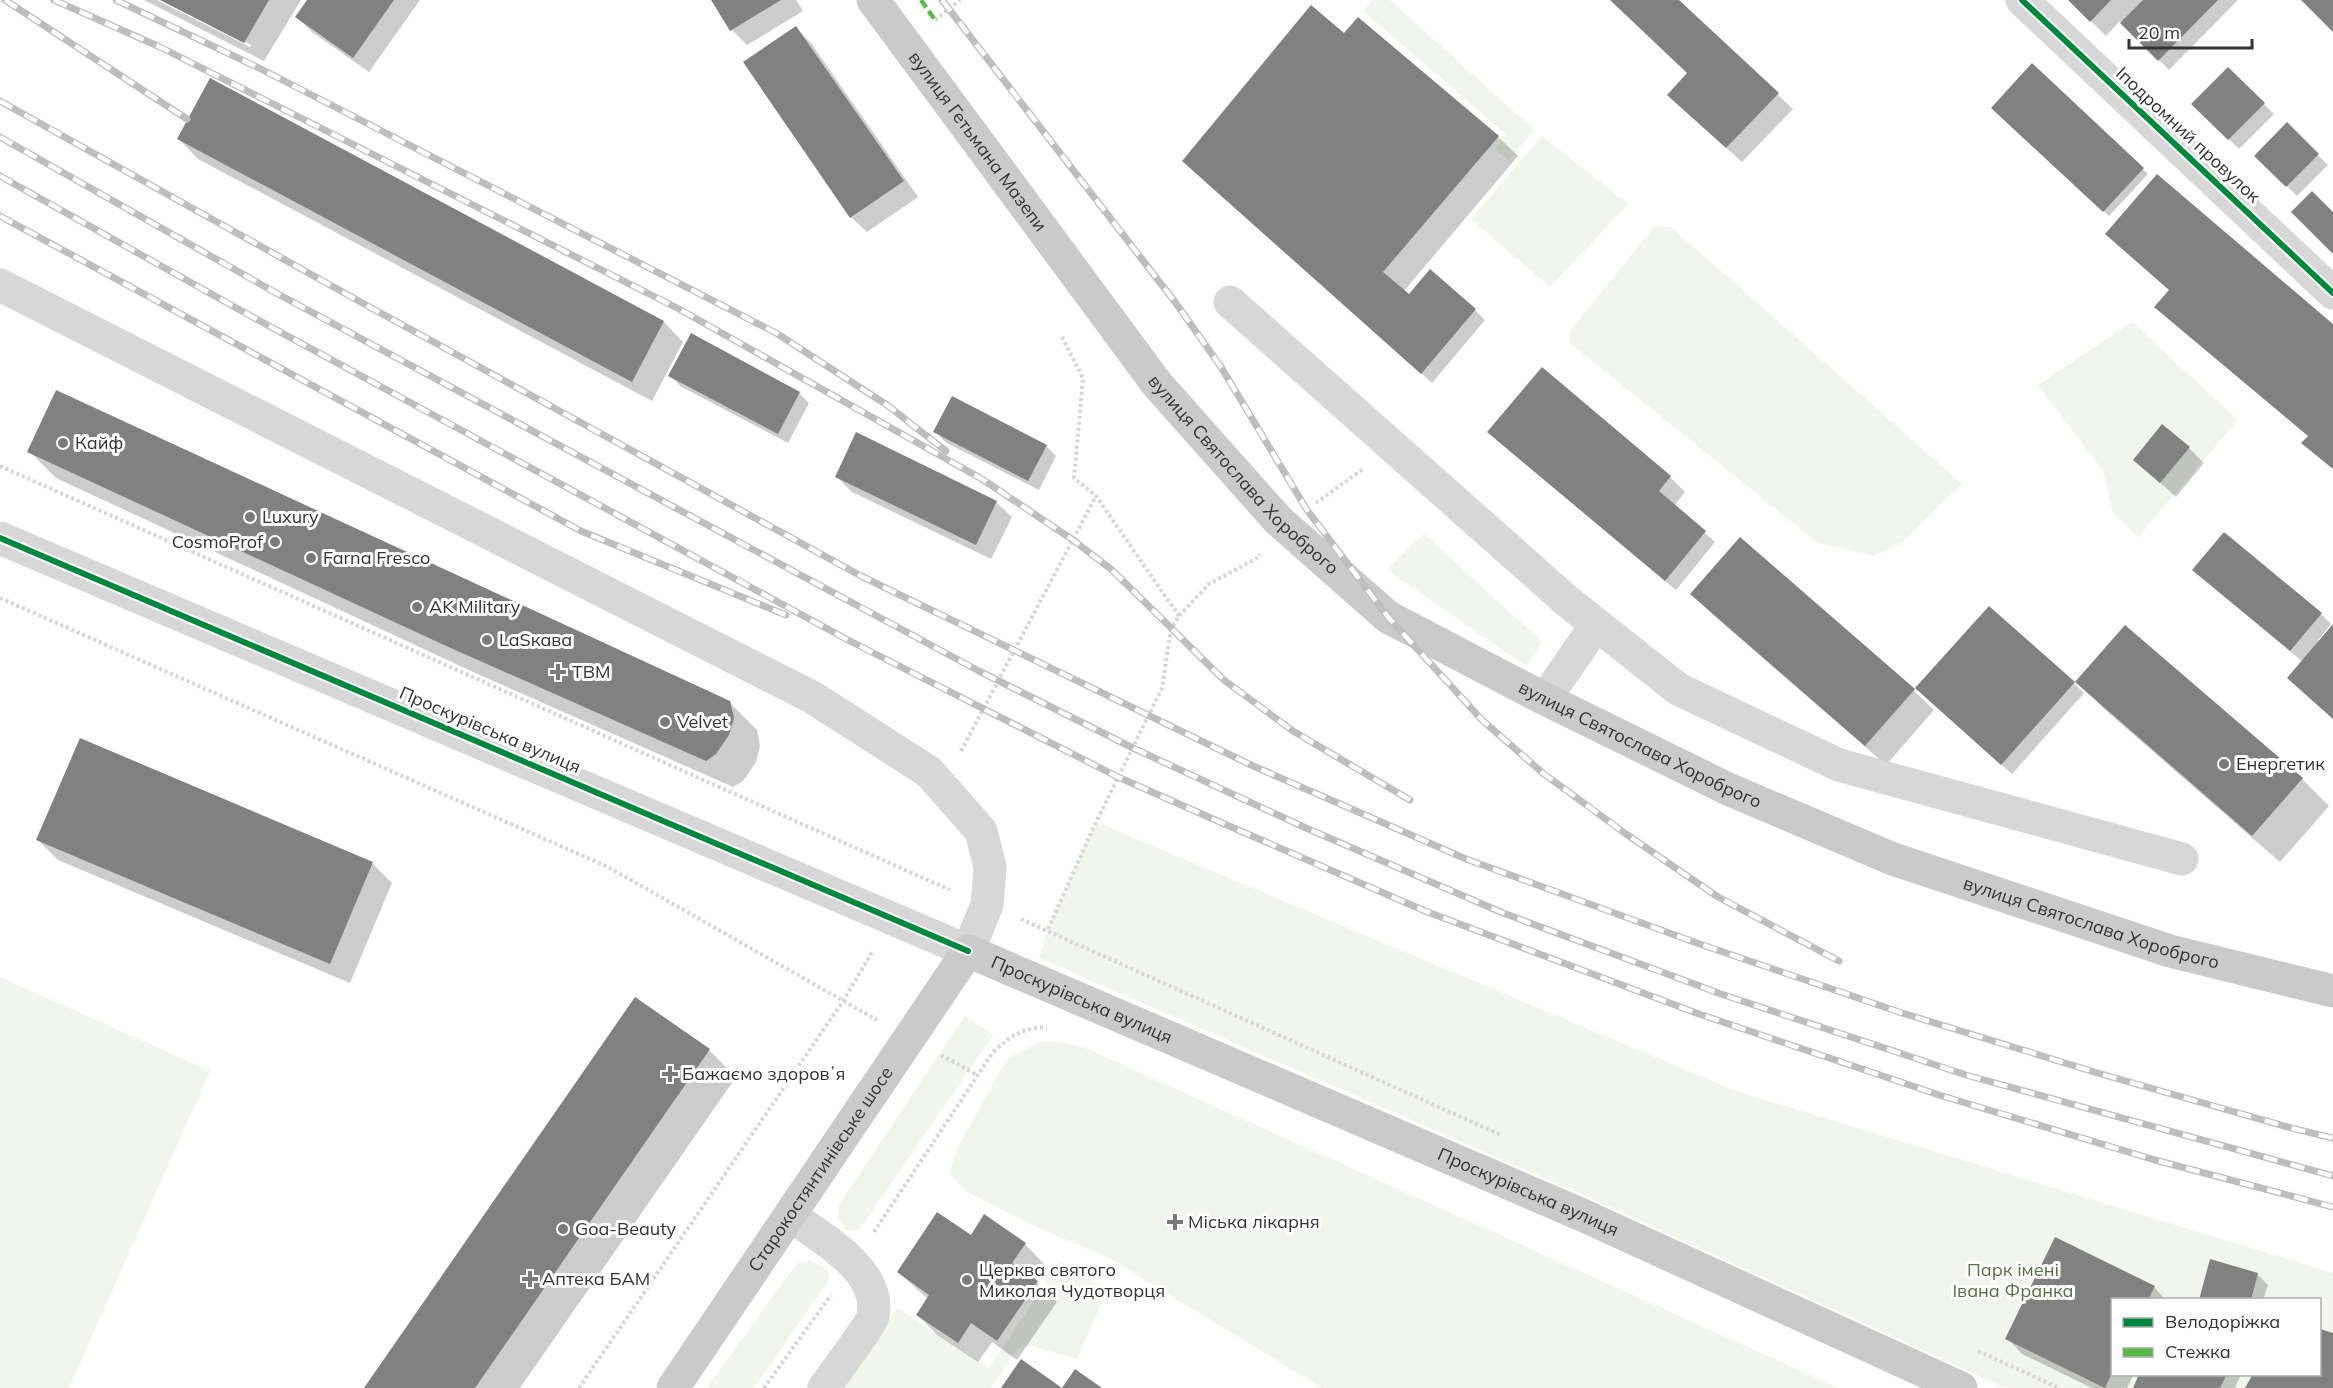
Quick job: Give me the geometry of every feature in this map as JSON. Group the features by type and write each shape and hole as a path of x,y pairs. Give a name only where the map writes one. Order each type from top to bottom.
{"main road":[{"name":"вулиця Гетьмана Мазепи","path":"873,0 1081,283"},
{"name":"вулиця Святослава Хороброго","path":"1081,283 1157,384 1278,520 1388,617 1545,699 1728,789 1893,859 2170,951 2333,991"},
{"name":"Старокостянтинівське шосе","path":"673,1388 968,951"},
{"name":"Проскурівська вулиця","path":"968,951 1580,1214 1961,1388"}],"street":[{"name":"Іподромний провулок","path":"2022,0 2333,293"},
{"path":"0,285 812,697 929,772 981,831 990,867 987,905 968,951"},
{"path":"1230,302 1567,601 1678,689 1839,765 2182,859"},
{"name":"Проскурівська вулиця","path":"0,538 968,951"},
{"path":"1545,699 1596,625"},
{"path":"790,1215 854,1262 872,1292 873,1317 824,1388"}],"path":[{"path":"1062,337 1083,378 1074,478 1096,496 1179,616"},
{"path":"0,466 909,873 1048,929 1096,822 1162,688 1171,629 1179,616 1209,584 1259,557 1278,520 1307,510 1393,447"},
{"path":"942,786 1096,496"},
{"path":"0,598 608,867 977,1075"},
{"path":"579,1388 843,1001 893,919"},
{"path":"764,1388 854,1262 993,1052 1010,1038 1028,1028 1050,1027"}],"green space":[{"path":"1373,0 1390,0 1534,130 1509,161 1495,149 1506,134 1363,11"},
{"path":"1542,136 1628,204 1550,287 1471,219"},
{"path":"1655,226 1671,227 1962,484 1900,544 1874,556 1818,543 1570,343 1570,331"},
{"path":"2132,322 2238,420 2138,537 2113,513 2103,471 2038,385"},
{"path":"1424,534 1542,642 1526,666 1387,570"},
{"name":"Парк імені Івана Франка","path":"1096,822 1736,1091 2333,1273 2333,1388 2005,1388 1588,1197 1039,958 1048,929"},
{"path":"0,977 210,1071 69,1388 0,1388"},
{"path":"965,1016 993,1035 859,1230 846,1230 838,1216 838,1206"},
{"name":"Міська лікарня","path":"1039,1042 1061,1042 1083,1047 1839,1388 1322,1388 1111,1259 1032,1225 966,1191 949,1174 958,1147 1007,1059"},
{"path":"810,1261 821,1265 829,1272 828,1281 754,1388 707,1388 798,1263"},
{"path":"1060,1261 1107,1290 1077,1359 1029,1345 1017,1349 991,1388 841,1388 897,1308 989,1368"}],"building":[{"path":"160,0 269,0 244,43"},
{"path":"307,0 394,0 353,58 295,17"},
{"path":"711,0 781,0 730,31"},
{"path":"1610,0 1679,0 1779,93 1726,148 1667,95 1687,73"},
{"path":"2068,0 2111,0 2090,22"},
{"path":"2143,0 2218,0 2158,61 2120,23"},
{"path":"2301,0 2333,0 2333,32"},
{"path":"1311,5 1344,33 1358,17 1499,136 1383,272 1409,294 1430,269 1476,309 1421,374 1182,161"},
{"path":"796,26 904,181 850,218 743,62"},
{"path":"2032,63 2144,168 2103,212 1991,108"},
{"path":"2228,67 2265,103 2228,140 2191,104"},
{"path":"210,78 664,321 632,382 177,139"},
{"path":"2287,122 2319,154 2286,187 2254,156"},
{"path":"2157,174 2333,324 2333,469 2301,443 2308,436 2154,307 2169,290 2105,234"},
{"path":"2312,191 2333,212 2333,254 2291,212"},
{"path":"691,333 800,392 778,434 668,376"},
{"path":"1542,367 1671,476 1659,491 1706,531 1665,581 1487,432"},
{"name":"Luxury","path":"56,390 730,701 734,718 729,735 716,754 706,761 444,645 27,452"},
{"path":"952,396 1047,445 1028,481 933,432"},
{"path":"2162,424 2190,447 2160,483 2133,460"},
{"path":"856,432 997,501 976,545 835,477"},
{"path":"2224,532 2322,613 2290,651 2192,570"},
{"path":"1740,537 1915,689 1865,746 1690,594"},
{"path":"1989,606 2075,682 2001,765 1915,688"},
{"path":"2333,624 2333,719 2287,678"},
{"path":"2125,625 2303,778 2252,836 2075,682"},
{"path":"80,738 373,862 330,964 36,840"},
{"path":"635,997 710,1049 475,1388 364,1388"},
{"path":"937,1212 971,1235 984,1214 1026,1243 1012,1263 1038,1281 997,1341 971,1323 958,1343 916,1315 929,1295 897,1272"},
{"path":"2055,1237 2155,1286 2149,1298 2111,1298 2111,1375 2105,1388 2005,1339"},
{"path":"2210,1259 2258,1273 2252,1298 2200,1298"},
{"path":"2321,1329 2333,1333 2333,1388 2245,1388 2252,1376 2321,1376"},
{"path":"1021,1359 1062,1388 1001,1388"},
{"path":"1075,1369 1102,1388 1062,1388"},
{"path":"2138,1376 2226,1376 2220,1388 2133,1388"}],"railway":[{"path":"5,0 187,119"},
{"path":"54,0 160,47 679,309 982,479 1073,540 1112,570 1224,680 1293,731 1410,800"},
{"path":"116,0 259,68 776,333 887,405 946,451"},
{"path":"942,0 1175,302 1221,367 1307,510 1388,617 1482,720 1544,774 1718,897 1839,961"},
{"path":"0,101 366,305 861,576 1251,765 1466,859 1694,942 1902,1013 2101,1074 2333,1138"},
{"path":"0,137 278,294 979,671 1133,748 1306,828 1503,913 1721,994 1966,1075 2333,1176"},
{"path":"0,176 249,315 848,640 1118,777 1213,819 1425,911 1699,1014 1939,1095 2155,1160 2333,1207"},
{"path":"0,216 581,531 786,615"}],"marked path":[{"path":"921,0 935,20"}],"cycle path":[{"path":"2022,0 2333,293"},
{"path":"0,538 968,951"}],"place":[{"name":"Кайф","path":"63,443"},
{"name":"Luxury","path":"250,517"},
{"name":"CosmoProf","path":"275,542"},
{"name":"Farna Fresco","path":"311,558"},
{"name":"AK Military","path":"417,607"},
{"name":"LaSкaва","path":"487,640"},
{"name":"ТВМ","path":"558,672"},
{"name":"Velvet","path":"665,722"},
{"name":"Енергетик","path":"2224,764"},
{"name":"Бажаємо здоровʼя","path":"670,1074"},
{"name":"Міська лікарня","path":"1175,1222"},
{"name":"Goa-Beauty","path":"563,1229"},
{"name":"Аптека БАМ","path":"530,1279"},
{"name":"Церква святого Миколая Чудотворця","path":"967,1280"}]}
